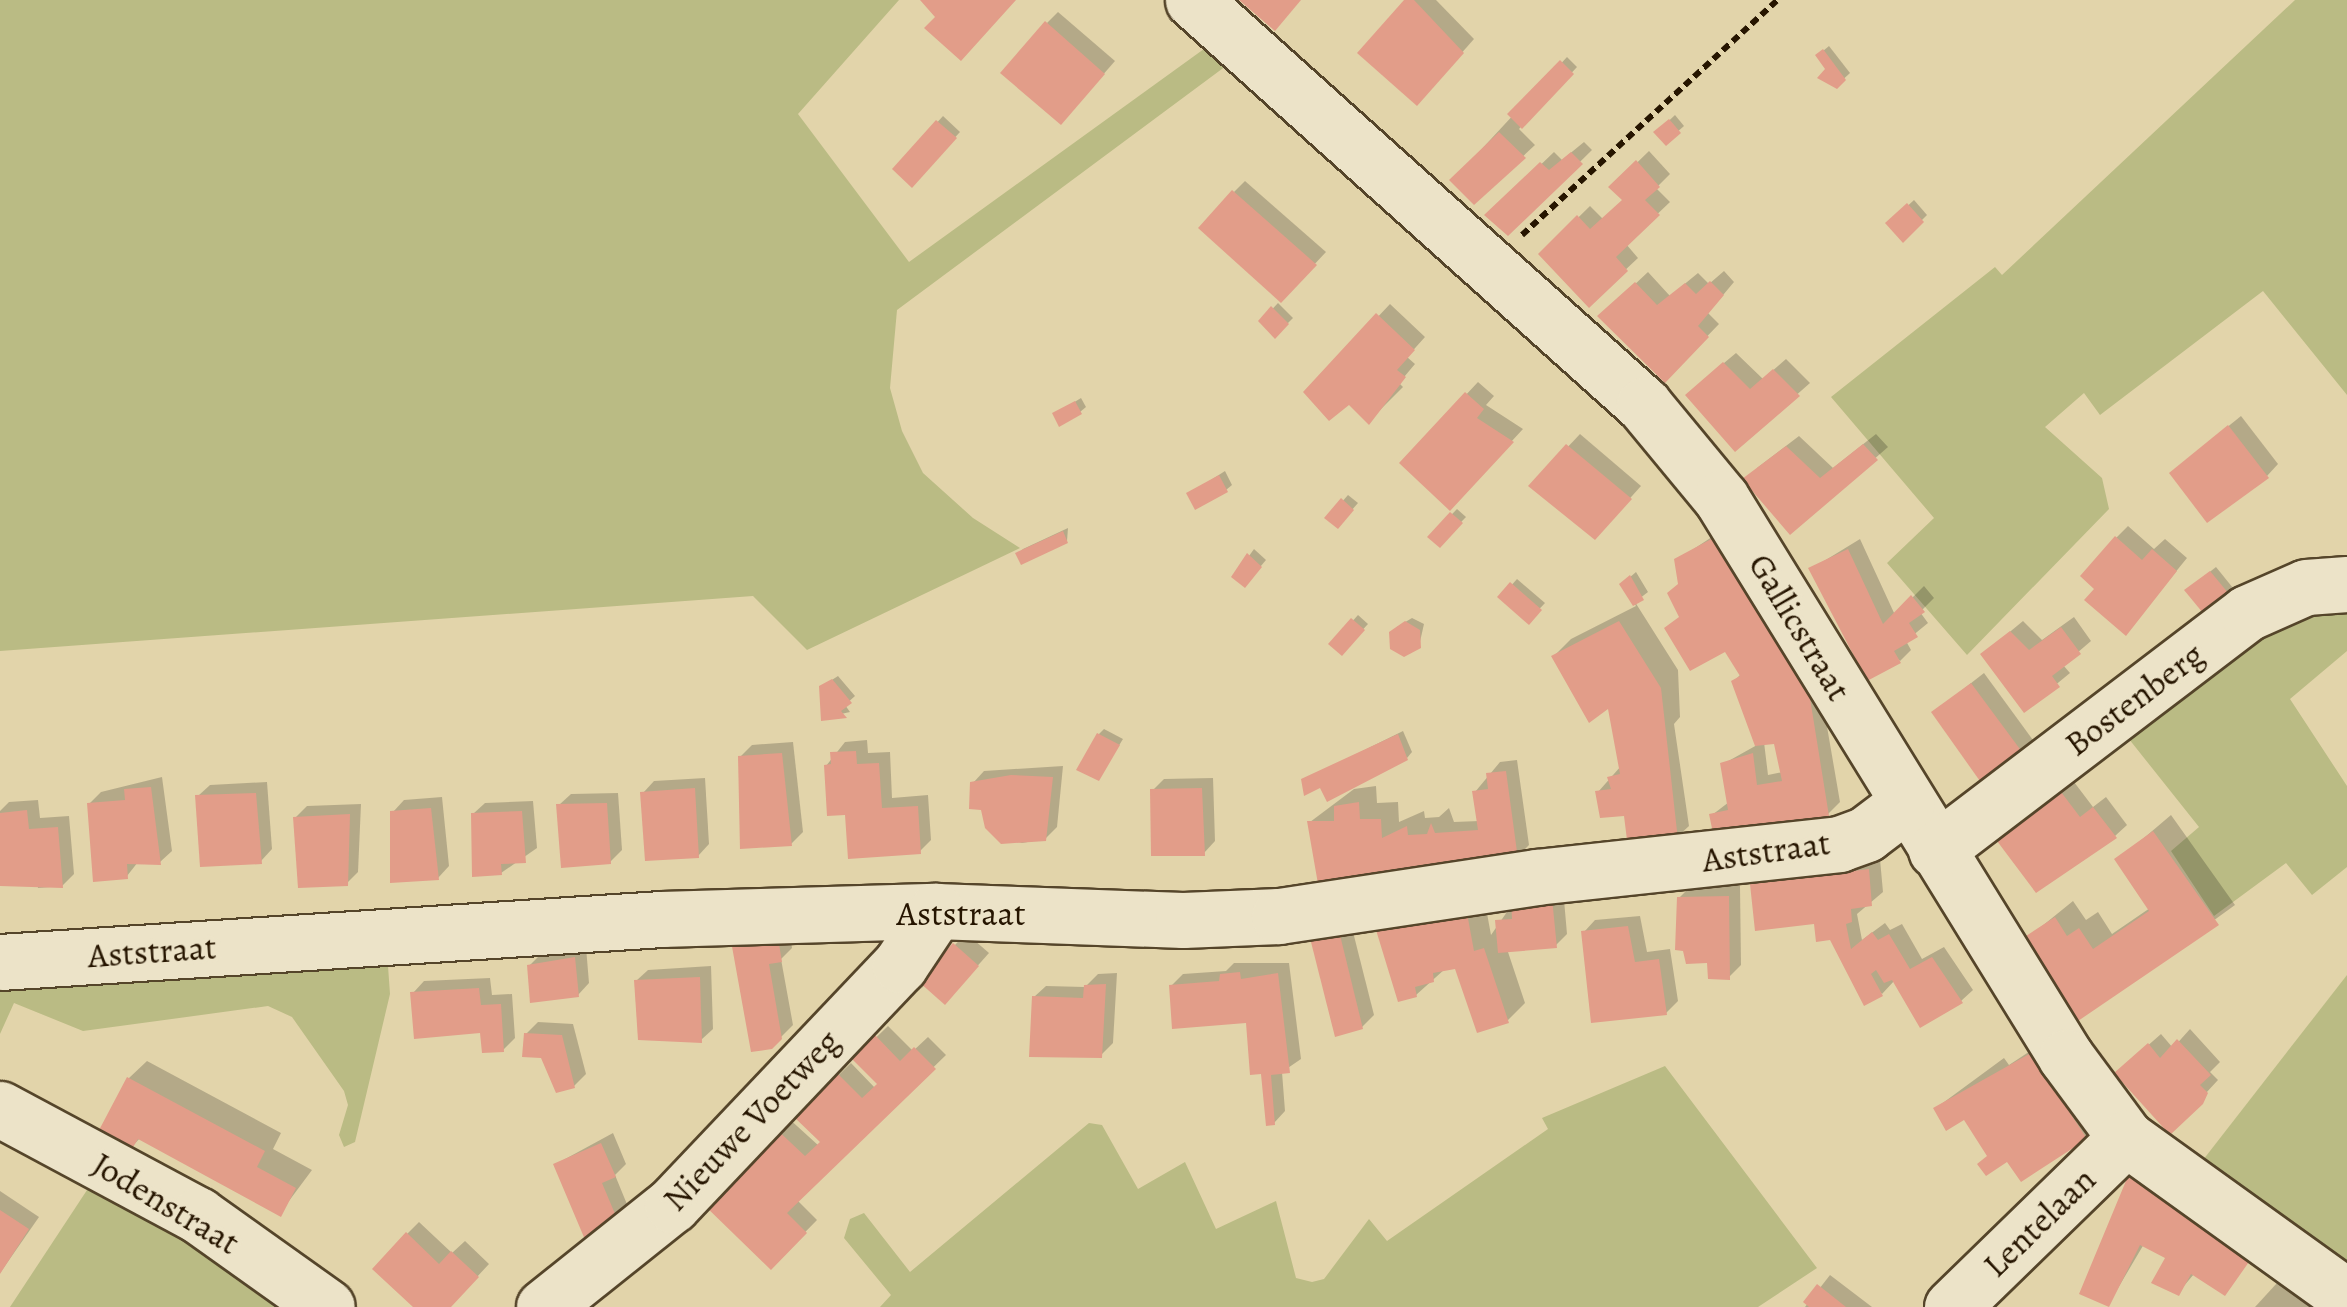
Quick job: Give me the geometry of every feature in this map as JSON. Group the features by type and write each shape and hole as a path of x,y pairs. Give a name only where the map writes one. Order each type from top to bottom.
{"street":[{"name":"Gallicstraat","path":"1193,0 1492,263 1644,405 1721,498 2066,1057 2126,1138 2347,1297"},
{"name":"Bostenberg","path":"1936,850 2248,613 2306,586 2347,584"},
{"name":"Aststraat","path":"0,962 661,918 936,911 1183,920 1278,916 1536,878 1839,844 1866,834 1907,803"},
{"name":"Nieuwe Voetweg","path":"544,1307 672,1205 900,965 936,911"},
{"name":"Jodenstraat","path":"0,1109 198,1215 326,1307"},
{"name":"Lentelaan","path":"1952,1307 2126,1138"}],"path":[{"path":"1492,263 1778,0"}],"green space":[{"path":"0,0 899,0 798,114 909,262 1215,41 1234,60 897,310 890,388 902,431 923,473 973,518 1020,548 807,650 753,596 0,651"},
{"path":"2295,0 2347,0 2347,395 2263,291 2100,415 2084,393 2045,427 2102,478 2109,509 1967,655 1887,563 1934,518 1831,397 1995,267 2002,275"},
{"path":"2347,606 2347,651 2290,699 2347,786 2347,867 2312,895 2286,863 2214,916 2171,851 2199,827 2121,729 2292,614"},
{"path":"387,952 390,994 355,1142 344,1147 339,1135 348,1105 344,1091 292,1017 268,1006 83,1031 14,1003 0,1034 0,982"},
{"path":"2347,975 2347,1277 2196,1169"},
{"path":"1665,1066 1817,1268 1758,1307 880,1307 891,1295 844,1238 850,1219 864,1213 910,1272 1089,1123 1102,1125 1138,1189 1185,1162 1216,1229 1276,1201 1296,1278 1312,1282 1324,1279 1369,1219 1387,1241 1548,1129 1542,1118"},
{"path":"91,1184 246,1276 286,1307 10,1307"}],"building":[{"path":"920,0 1016,0 961,61 924,28 935,17"},
{"path":"1239,0 1301,0 1275,31"},
{"path":"1404,0 1414,0 1464,53 1417,106 1357,53"},
{"path":"1045,21 1105,74 1061,125 1000,73"},
{"path":"1823,49 1846,80 1837,89 1817,78 1825,69 1815,55"},
{"path":"1560,60 1574,74 1522,129 1507,114"},
{"path":"1669,119 1681,133 1666,146 1653,132"},
{"path":"936,120 957,138 912,188 892,169"},
{"path":"1499,132 1526,158 1474,205 1449,180"},
{"path":"1571,152 1583,164 1508,236 1484,215 1540,162 1549,170"},
{"path":"1636,160 1660,187 1645,200 1660,215 1616,257 1628,271 1589,308 1538,254 1577,215 1590,229 1622,200 1608,187"},
{"path":"1232,190 1317,265 1281,303 1198,228"},
{"path":"1907,203 1924,222 1903,243 1885,223"},
{"path":"1710,281 1724,295 1698,326 1709,337 1665,383 1597,316 1635,282 1657,305 1685,283 1696,294"},
{"path":"1271,306 1289,324 1275,339 1258,321"},
{"path":"1376,313 1415,350 1397,370 1406,377 1369,425 1349,405 1329,421 1303,392"},
{"path":"1723,362 1750,389 1773,369 1800,396 1735,452 1685,395"},
{"path":"1465,392 1484,409 1477,418 1514,442 1450,511 1399,463"},
{"path":"1075,401 1082,414 1059,427 1052,413"},
{"path":"2228,425 2269,478 2207,523 2169,473"},
{"path":"1566,444 1632,499 1595,540 1528,486"},
{"path":"1863,444 1878,460 1790,535 1742,479 1786,446 1820,478"},
{"path":"1219,475 1228,492 1195,510 1186,493"},
{"path":"1341,498 1354,510 1338,529 1324,518"},
{"path":"1450,512 1463,523 1440,548 1427,537"},
{"path":"1063,531 1068,543 1021,565 1015,553"},
{"path":"2115,536 2142,560 2152,549 2177,571 2126,636 2084,600 2094,589 2080,576"},
{"path":"1715,537 1809,692 1829,816 1824,823 1714,838 1709,814 1728,810 1720,763 1753,753 1757,785 1782,781 1774,744 1755,746 1731,681 1740,676 1725,652 1690,671 1664,628 1679,617 1667,593 1678,584 1674,559"},
{"path":"1848,549 1883,624 1911,595 1925,612 1909,623 1918,637 1894,651 1901,663 1867,681 1808,568"},
{"path":"1247,553 1262,567 1245,588 1231,577"},
{"path":"2210,571 2229,594 2203,613 2184,590"},
{"path":"1630,575 1644,600 1633,606 1619,584"},
{"path":"1510,582 1542,610 1529,625 1497,597"},
{"path":"1351,618 1365,630 1342,656 1328,644"},
{"path":"1405,621 1420,630 1421,648 1404,657 1390,649 1389,632"},
{"path":"1619,621 1661,688 1678,840 1628,848 1624,816 1600,818 1595,791 1611,789 1607,777 1620,774 1608,709 1589,723 1551,656"},
{"path":"2061,627 2081,654 2052,676 2060,687 2024,713 1980,654 2010,631 2029,650"},
{"path":"832,679 852,703 841,711 847,718 821,721 819,686"},
{"path":"1971,683 2028,760 1987,791 1931,712"},
{"path":"1097,733 1120,745 1099,781 1076,770"},
{"path":"1398,734 1408,760 1327,802 1320,788 1304,796 1301,779"},
{"path":"856,751 857,764 879,763 882,808 918,806 921,854 848,859 845,815 827,816 824,765 831,764 830,752"},
{"path":"782,753 792,846 740,849 738,756"},
{"path":"1506,771 1518,859 1318,884 1307,821 1334,821 1334,806 1359,802 1360,819 1381,819 1382,838 1407,826 1408,835 1427,834 1431,823 1435,833 1478,830 1472,791 1488,789 1486,773"},
{"path":"1011,775 1053,777 1046,841 1001,844 985,828 981,810 969,809 970,782"},
{"path":"151,787 161,865 127,864 128,879 93,882 87,803 125,800 124,789"},
{"path":"695,788 699,858 645,861 640,792"},
{"path":"1202,788 1205,856 1151,856 1150,789"},
{"path":"2058,788 2080,817 2093,807 2117,838 2036,893 1994,837"},
{"path":"256,793 262,864 200,867 195,795"},
{"path":"607,803 611,864 561,868 556,804"},
{"path":"431,808 439,880 390,883 390,811"},
{"path":"27,810 29,829 58,827 63,888 0,886 0,813"},
{"path":"522,811 526,863 501,864 502,875 472,877 471,813"},
{"path":"350,814 348,886 298,888 293,817"},
{"path":"2153,831 2219,925 2078,1021 2023,938 2055,917 2067,936 2079,928 2093,949 2149,911 2114,859"},
{"path":"1869,869 1872,906 1851,909 1852,922 1846,924 1851,949 1872,932 1878,940 1889,934 1910,969 1932,957 1963,1003 1920,1028 1892,980 1884,983 1876,970 1871,974 1883,996 1864,1006 1830,940 1816,942 1814,924 1755,931 1750,884"},
{"path":"1729,896 1730,980 1708,979 1707,963 1686,964 1683,951 1675,950 1677,897"},
{"path":"1552,898 1557,948 1498,953 1495,920 1512,919 1511,901"},
{"path":"1467,913 1474,951 1484,948 1509,1023 1477,1033 1455,969 1433,973 1434,982 1415,987 1417,997 1398,1002 1376,930"},
{"path":"1628,926 1635,962 1659,959 1667,1015 1591,1023 1581,931"},
{"path":"1340,935 1363,1029 1335,1037 1310,938"},
{"path":"778,938 782,962 769,964 782,1039 772,1049 751,1052 731,941"},
{"path":"953,943 979,966 945,1005 919,982"},
{"path":"575,957 579,997 530,1003 527,965"},
{"path":"1240,972 1241,979 1278,973 1290,1073 1271,1075 1275,1125 1266,1126 1261,1074 1250,1075 1246,1023 1172,1029 1169,985 1219,981 1220,974"},
{"path":"700,977 702,1043 638,1040 634,980"},
{"path":"1106,984 1102,1058 1029,1057 1032,996 1083,998 1084,985"},
{"path":"479,988 481,1005 501,1004 504,1052 482,1053 480,1033 414,1039 410,992"},
{"path":"524,1033 562,1035 575,1088 556,1093 541,1058 522,1057"},
{"path":"875,1035 900,1061 914,1047 936,1069 787,1213 807,1233 771,1270 701,1202 773,1126 805,1156 820,1142 794,1117 837,1073 862,1098 877,1084 851,1058"},
{"path":"2177,1039 2211,1075 2200,1085 2208,1093 2203,1104 2170,1135 2114,1073 2148,1043 2160,1058"},
{"path":"2031,1053 2087,1139 2021,1182 2007,1162 1986,1176 1977,1164 1987,1156 1964,1120 1946,1131 1933,1108"},
{"path":"127,1077 265,1151 257,1167 296,1188 281,1217 138,1139 130,1152 97,1134"},
{"path":"601,1143 616,1177 602,1183 621,1228 586,1242 553,1164"},
{"path":"2128,1176 2251,1259 2225,1296 2191,1274 2179,1296 2151,1283 2165,1258 2140,1245 2109,1307 2079,1294"},
{"path":"0,1210 29,1229 0,1274"},
{"path":"406,1232 439,1264 451,1251 479,1277 451,1307 413,1307 372,1269"},
{"path":"1817,1284 1846,1307 1809,1307 1803,1302"}]}
